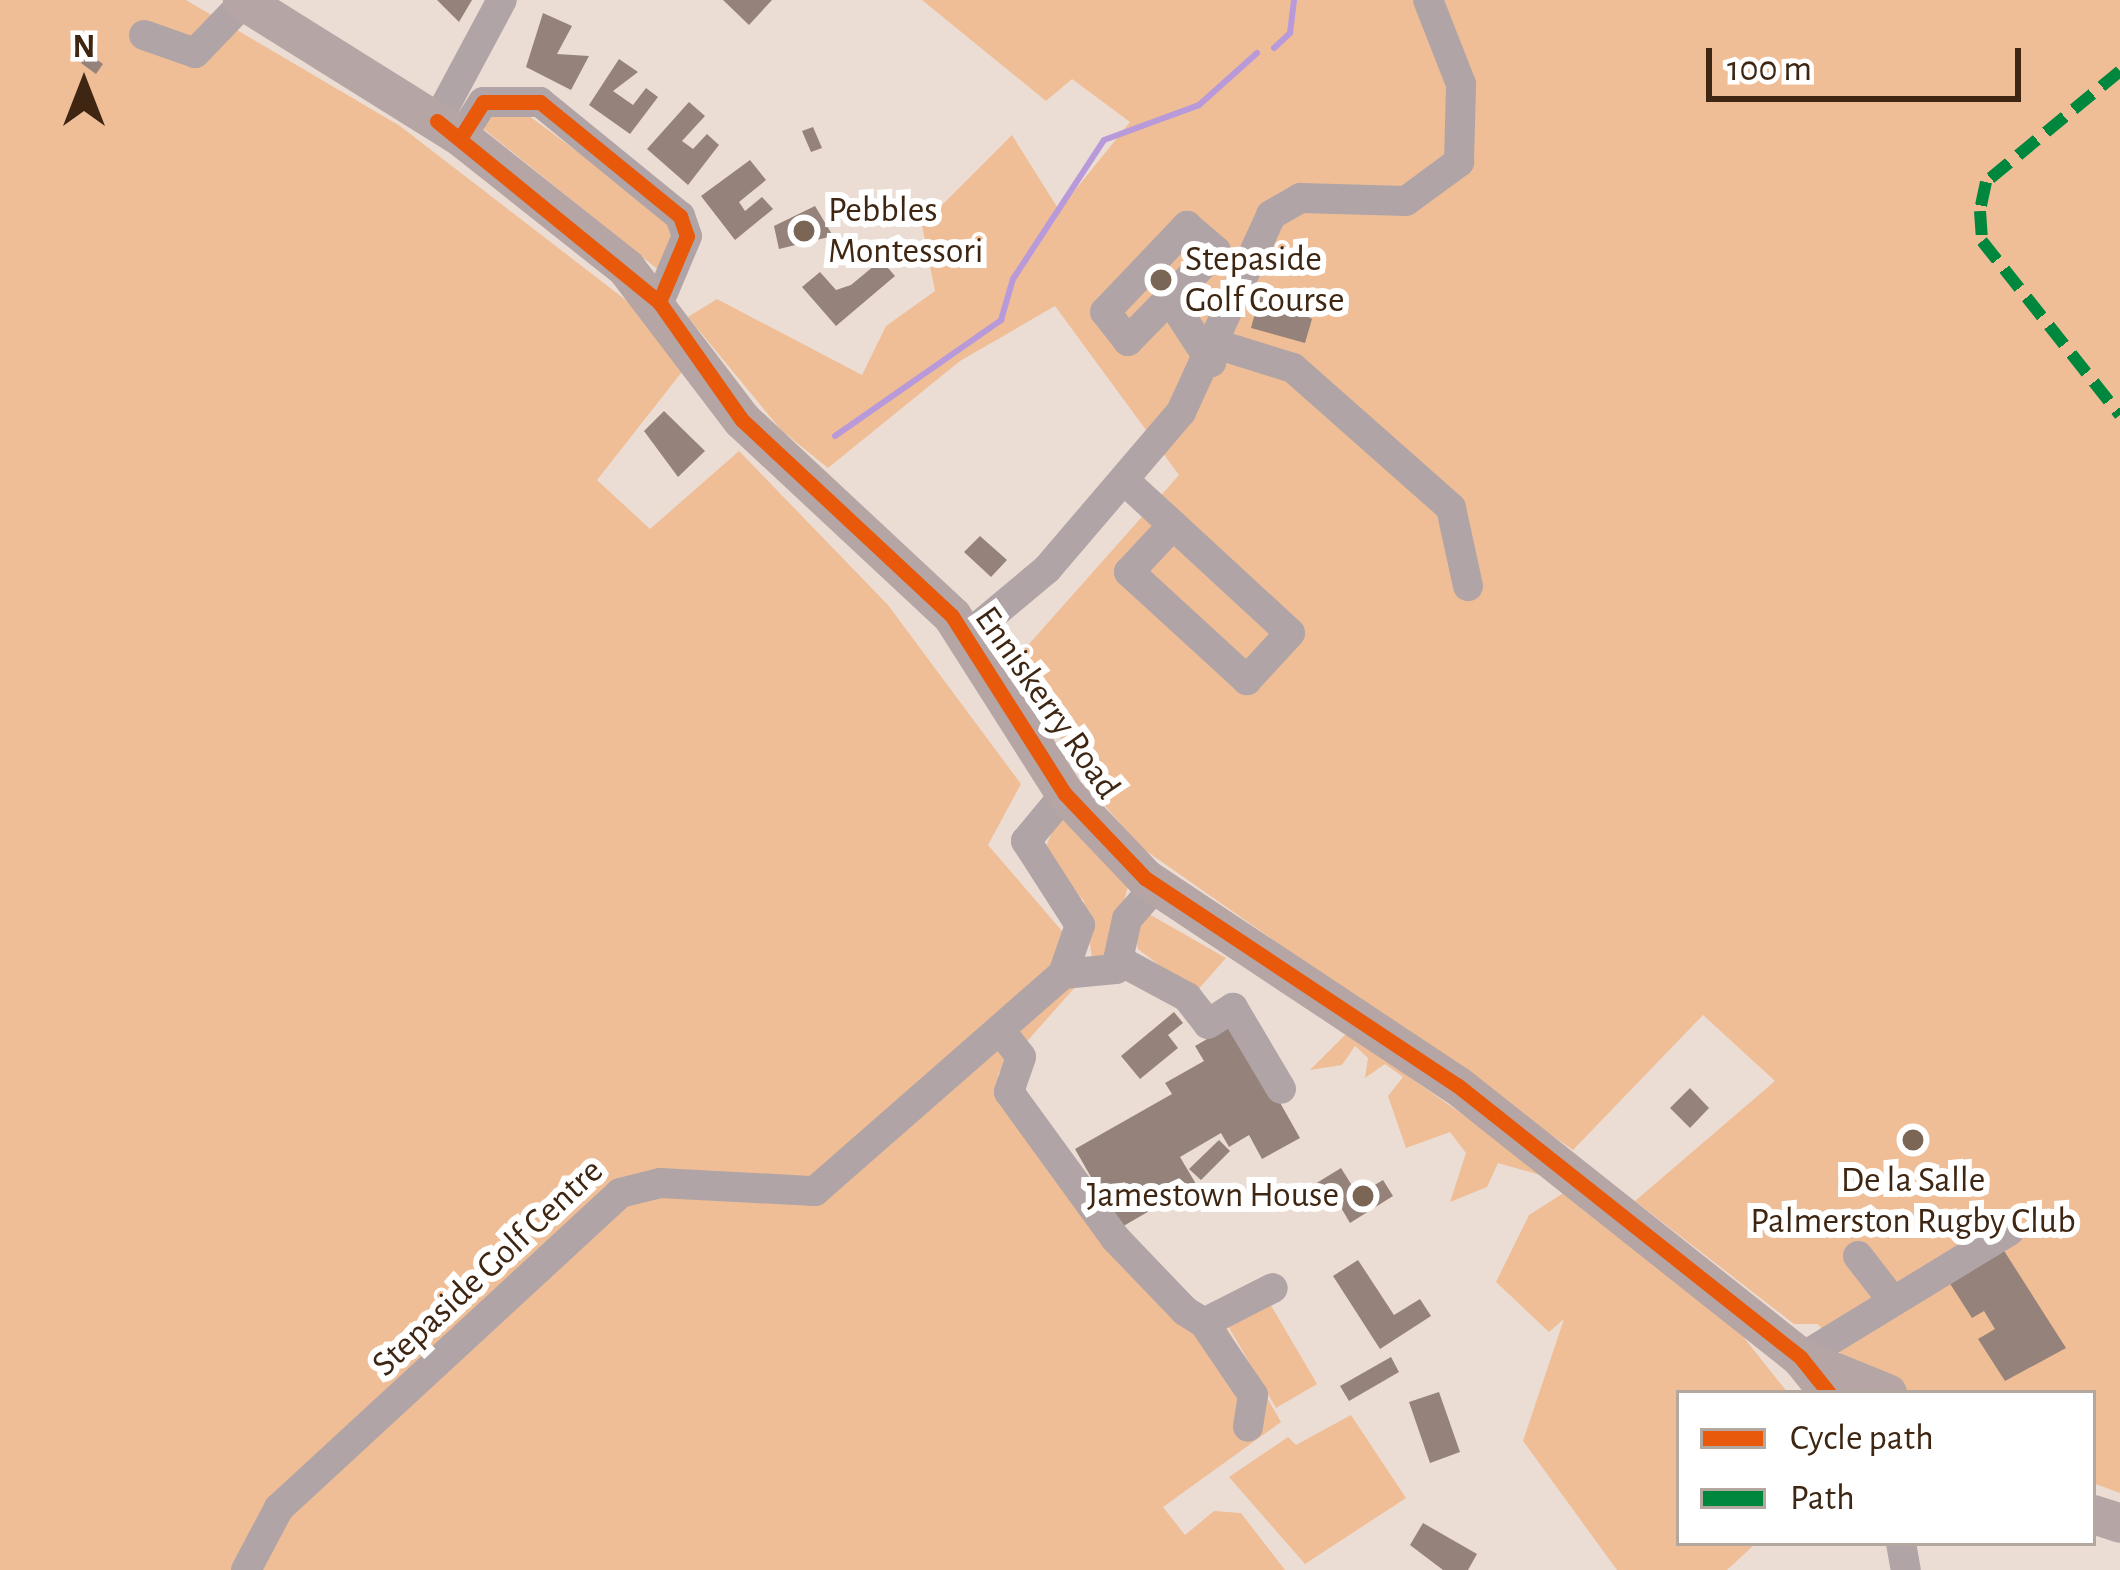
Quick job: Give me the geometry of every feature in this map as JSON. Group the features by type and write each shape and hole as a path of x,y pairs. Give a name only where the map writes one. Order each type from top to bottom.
{"main road":[{"name":"Enniskerry Road","path":"243,1 449,129 659,302 742,420 968,635 1065,794 1156,886 1457,1085 1801,1358 1827,1390"},
{"name":"Enniskerry Road","path":"1801,1358 1880,1390"}],"street":[{"path":"449,129 502,0"},
{"path":"968,635 1047,569 1124,480 1215,354 1241,268 1271,215 1301,198 1406,201 1459,162 1461,84 1428,0"},
{"path":"144,34 196,53 243,1"},
{"path":"449,129 483,102 541,102 680,216 687,236 659,302"},
{"path":"1172,302 1215,354 1293,368 1450,508 1468,586"},
{"path":"1124,480 1173,525 1290,634 1246,680 1130,572 1173,525"},
{"path":"1063,974 1080,925 1026,841 1065,794"},
{"path":"1122,962 1126,919 1156,886"},
{"path":"1063,974 1122,962 1187,997 1208,1024 1232,1008 1281,1089"},
{"name":"Stepaside Golf Centre","path":"247,1570 279,1508 620,1193 660,1183 805,1196 1063,974"},
{"path":"1000,1030 1021,1058 1009,1092 1069,1178 1204,1323 1253,1395 1248,1426"},
{"path":"1801,1358 1889,1296 2009,1232"},
{"path":"1858,1256 1889,1296"},
{"path":"1204,1323 1274,1288"}],"shaded area":[{"path":"0,0 186,0 400,126 631,304 685,368 597,480 650,529 739,451 888,605 1021,784 988,845 1093,967 998,1074 1002,1096 1100,1232 1223,1321 1281,1422 1163,1507 1185,1535 1214,1511 1241,1513 1285,1570 0,1570"},
{"path":"922,0 2120,0 2120,1493 2096,1484 2096,1390 1903,1390 1842,1355 1818,1324 1794,1324 1635,1201 1775,1081 1703,1015 1573,1150 1142,848 1097,797 1014,661 1179,475 1055,306 960,361 828,468 781,430 688,317 717,299 862,375 886,326 935,291 922,225 1012,135 1059,210 1130,122 1072,79 1046,101"},
{"path":"517,107 677,225 666,276 475,122"},
{"path":"1060,813 1130,880 1108,957 1092,959 1084,901 1042,856"},
{"path":"1149,914 1226,958 1195,993 1138,949 1135,930"},
{"path":"1347,1033 1544,1176 1498,1163 1487,1187 1450,1202 1466,1153 1450,1132 1406,1148 1388,1096 1403,1077 1385,1064 1365,1078 1368,1058 1355,1046 1342,1065 1310,1070"},
{"path":"1565,1192 1737,1329 1786,1390 1676,1390 1676,1546 1753,1546 1727,1570 1617,1570 1523,1441 1564,1319 1549,1332 1496,1282 1529,1215"},
{"path":"1266,1297 1317,1384 1276,1408 1225,1321"},
{"path":"1351,1415 1406,1498 1305,1564 1229,1477 1288,1437 1296,1445"}],"building":[{"path":"437,0 472,0 459,22"},
{"path":"723,0 772,0 749,25"},
{"path":"543,13 572,26 557,54 589,56 571,90 526,67"},
{"path":"88,53 103,64 96,74 81,63"},
{"path":"619,59 638,72 613,91 633,105 646,88 658,97 630,134 589,105"},
{"path":"689,102 705,116 682,141 693,149 707,134 719,145 688,185 647,149"},
{"path":"813,127 822,148 811,152 802,131"},
{"path":"750,160 766,180 739,202 745,211 762,197 773,209 735,240 701,196"},
{"name":"Pebbles Montessori","path":"815,206 833,236 779,249 774,226"},
{"path":"881,260 895,276 836,326 802,287 820,272 836,290 851,285"},
{"path":"1261,291 1312,319 1305,343 1251,328"},
{"path":"664,411 705,451 678,477 644,431"},
{"path":"980,536 1007,560 991,577 964,552"},
{"path":"1174,1012 1183,1023 1168,1035 1178,1048 1140,1079 1121,1056"},
{"path":"1235,1023 1300,1138 1262,1159 1249,1135 1229,1147 1221,1133 1180,1157 1196,1184 1120,1228 1075,1149 1172,1094 1165,1083 1204,1061 1195,1046"},
{"path":"1690,1088 1709,1108 1690,1128 1670,1108"},
{"path":"1219,1140 1230,1151 1201,1180 1189,1169"},
{"name":"Jamestown House","path":"1341,1168 1358,1195 1383,1180 1393,1196 1350,1223 1333,1194 1312,1207 1302,1192"},
{"path":"2001,1246 2066,1348 2005,1381 1978,1339 1995,1329 1984,1311 1972,1318 1947,1279"},
{"path":"1358,1260 1394,1315 1420,1299 1431,1316 1380,1349 1333,1276"},
{"path":"1391,1357 1399,1372 1349,1401 1340,1386"},
{"path":"1439,1392 1460,1452 1430,1463 1409,1402"},
{"path":"1423,1523 1477,1554 1468,1570 1443,1570 1410,1545"}],"waterway":[{"path":"1274,48 1290,33 1294,0"},
{"path":"835,436 1001,320 1013,279 1104,140 1199,105 1257,53"}],"marked path":[{"path":"2120,71 1986,182 1980,211 1982,241 2120,415"}],"cycle path":[{"path":"461,137 483,102 540,102 680,216 687,236 659,302"},
{"path":"437,121 659,302 742,420 952,616 1065,794 1145,878 1457,1085 1801,1358 1827,1390"}],"place":[{"name":"Pebbles Montessori","path":"804,231"},
{"name":"Stepaside Golf Course","path":"1161,280"},
{"name":"De la Salle Palmerston Rugby Club","path":"1913,1140"},
{"name":"Jamestown House","path":"1363,1196"}]}
